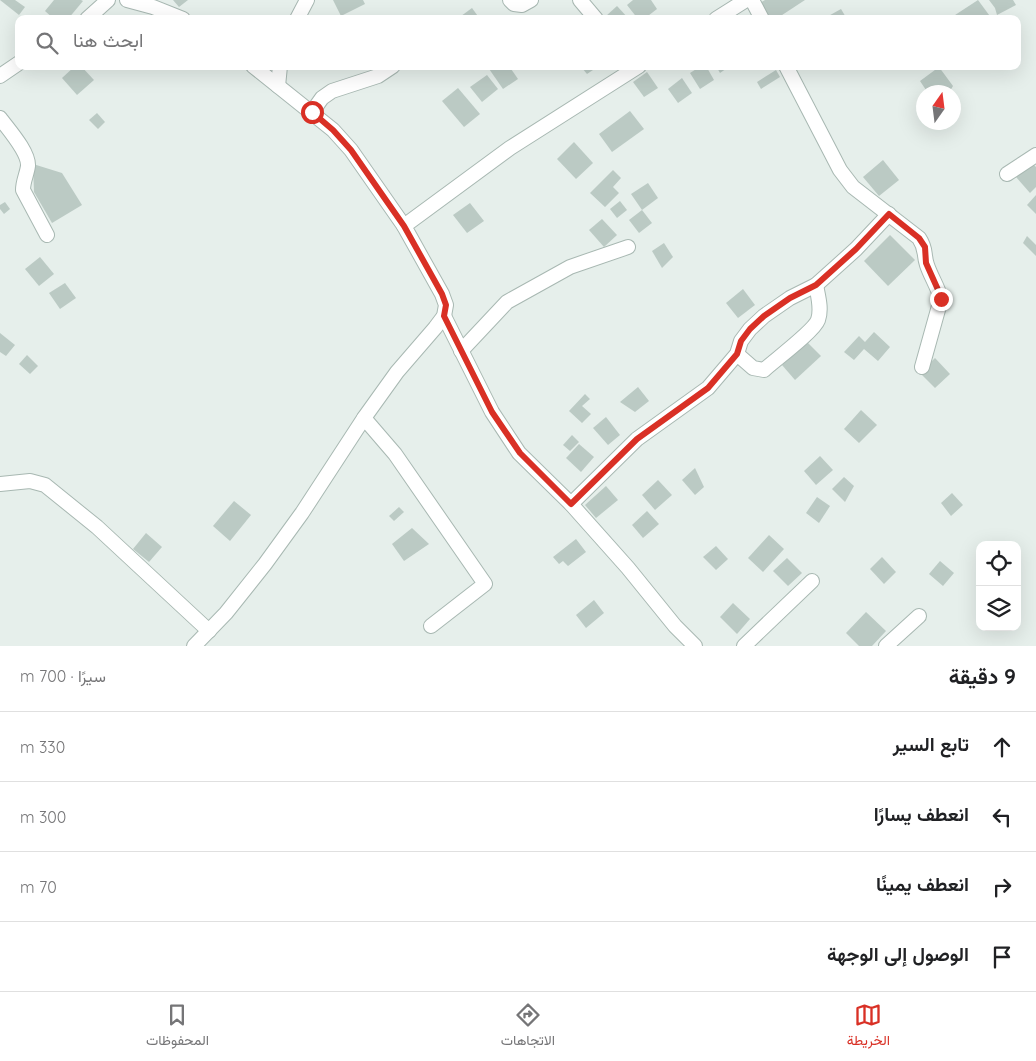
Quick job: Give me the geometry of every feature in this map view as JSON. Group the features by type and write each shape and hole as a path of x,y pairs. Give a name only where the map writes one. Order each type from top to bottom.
{"street":[{"path":"91,15 108,0"},
{"path":"127,0 173,15"},
{"path":"299,15 306,0"},
{"path":"510,0 514,4 522,5 531,0"},
{"path":"580,0 593,15"},
{"path":"722,15 746,0"},
{"path":"752,0 760,15"},
{"path":"0,76 15,66"},
{"path":"194,646 226,614 271,557 397,372 436,328 444,316 446,305 442,294 404,226 351,150 333,130 258,70"},
{"path":"278,86 280,70"},
{"path":"312,112 322,98 332,91 378,76 387,70"},
{"path":"404,226 510,148 632,70"},
{"path":"788,70 840,170 853,187 919,238 925,247 926,263 941,299 922,367"},
{"path":"0,118 16,139 27,159 28,166 23,183 24,190 47,236"},
{"path":"1007,174 1036,155"},
{"path":"571,504 637,439 708,388 737,354 741,341 750,329 764,316 790,298 816,285 856,249 889,214"},
{"path":"462,351 507,302 570,267 628,247"},
{"path":"737,354 752,368 764,370 818,321 820,312 816,285"},
{"path":"444,316 492,412 520,453 571,504 628,568 675,626 695,646"},
{"path":"364,418 394,454 485,584 431,626"},
{"path":"0,484 30,481 45,485 97,527 209,631"},
{"path":"744,646 812,581"},
{"path":"886,646 919,616"}],"building":[{"path":"0,0 15,0 25,7 19,15"},
{"path":"54,0 83,1 71,15 50,15 45,11"},
{"path":"173,0 188,0 179,7"},
{"path":"333,0 363,0 365,4 340,15"},
{"path":"633,0 651,0 657,9 649,15 635,15 627,5"},
{"path":"765,0 805,0 782,15 768,15 760,3"},
{"path":"978,0 989,15 955,15"},
{"path":"989,0 1013,0 1016,5 997,15 995,8"},
{"path":"617,6 625,15 607,15"},
{"path":"472,8 477,15 462,15"},
{"path":"841,9 845,15 830,15"},
{"path":"71,70 85,70 94,80 77,95 62,78"},
{"path":"490,70 512,70 518,79 503,89"},
{"path":"584,70 593,70 587,74"},
{"path":"695,70 708,70 714,80 700,89 690,73"},
{"path":"776,70 780,77 761,89 757,82"},
{"path":"935,70 941,70 952,85 923,85 920,81"},
{"path":"647,72 658,88 644,97 633,82"},
{"path":"487,75 498,89 482,102 470,87"},
{"path":"682,78 692,93 678,103 668,89"},
{"path":"458,88 480,114 464,127 442,101"},
{"path":"630,111 644,129 612,152 599,134"},
{"path":"97,113 105,122 98,129 89,120"},
{"path":"574,142 593,163 576,179 557,159"},
{"path":"883,160 899,180 879,196 863,177"},
{"path":"1032,163 1036,167 1036,187 1030,193 1016,177"},
{"path":"33,164 62,173 82,205 52,223 34,192"},
{"path":"613,170 621,178 613,187 619,193 605,207 590,193"},
{"path":"648,183 658,198 642,210 631,194"},
{"path":"1036,195 1036,214 1027,205"},
{"path":"620,201 627,210 617,218 610,209"},
{"path":"5,202 10,209 4,214 0,209 0,205"},
{"path":"470,203 484,221 467,233 453,215"},
{"path":"642,210 652,223 639,233 629,220"},
{"path":"602,219 617,235 604,247 589,230"},
{"path":"890,235 915,260 888,286 864,261"},
{"path":"1027,236 1036,245 1036,256 1023,243"},
{"path":"664,243 673,257 662,268 652,251"},
{"path":"40,257 54,274 39,286 25,269"},
{"path":"65,283 76,298 60,309 49,293"},
{"path":"743,289 755,305 738,318 726,303"},
{"path":"874,332 890,347 878,361 864,349 854,360 844,352 859,336 865,342"},
{"path":"0,333 15,345 6,356 0,352"},
{"path":"807,342 821,356 795,380 782,365"},
{"path":"27,355 38,366 30,374 19,364"},
{"path":"935,358 950,374 935,388 920,373"},
{"path":"638,387 649,401 635,412 620,402"},
{"path":"585,394 590,399 582,406 591,414 582,423 569,411"},
{"path":"861,410 877,425 859,443 844,429"},
{"path":"606,417 620,435 608,445 593,428"},
{"path":"572,435 579,442 570,451 563,445"},
{"path":"579,444 594,457 581,472 566,458"},
{"path":"820,456 833,470 816,485 804,471"},
{"path":"695,468 704,487 695,495 682,480"},
{"path":"844,477 854,486 845,502 832,489"},
{"path":"658,480 672,495 655,510 642,495"},
{"path":"606,486 618,500 596,518 585,505"},
{"path":"952,493 963,505 951,516 941,503"},
{"path":"817,497 830,506 819,523 806,513"},
{"path":"234,501 251,515 230,541 213,526"},
{"path":"399,507 404,512 394,521 389,516"},
{"path":"647,511 659,524 643,538 632,525"},
{"path":"412,528 429,544 404,561 392,544"},
{"path":"146,533 162,547 149,562 133,549"},
{"path":"769,535 784,549 763,572 748,558"},
{"path":"576,539 586,552 568,566 563,561 559,564 553,557"},
{"path":"716,546 728,559 716,570 703,557"},
{"path":"882,557 896,572 884,584 870,569"},
{"path":"787,558 802,573 788,586 773,571"},
{"path":"940,561 954,573 943,586 929,574"},
{"path":"594,600 604,613 586,628 576,615"},
{"path":"733,603 750,619 737,634 720,617"},
{"path":"866,612 886,631 872,646 859,646 846,633"}],"route":[{"path":"312,112 333,130 351,150 404,226 442,294 446,305 444,316 492,412 520,453 571,504 637,439 708,388 737,354 741,341 750,329 764,316 790,298 816,285 856,249 889,214 919,238 925,247 926,263 941,299"}]}
